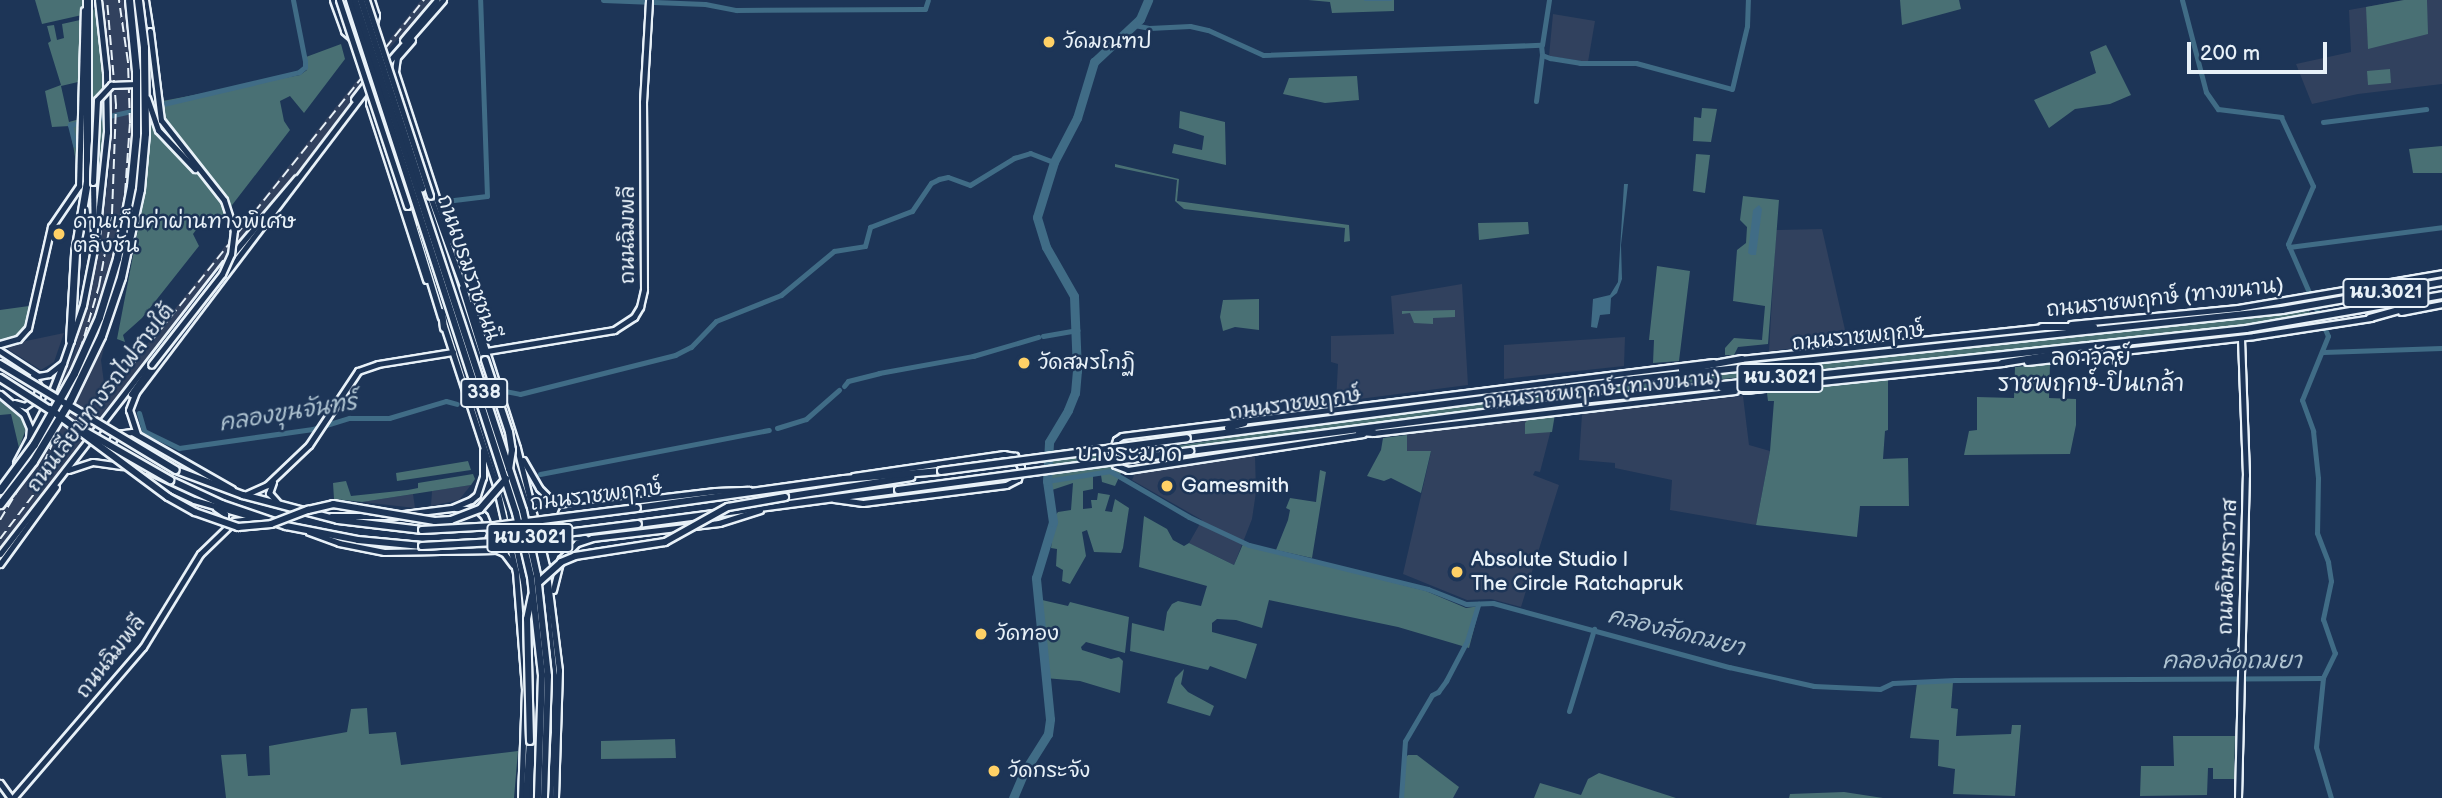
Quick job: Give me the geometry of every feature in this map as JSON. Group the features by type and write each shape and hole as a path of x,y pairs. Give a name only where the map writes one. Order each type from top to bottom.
{"highway":[{"path":"70,340 75,252 86,190 86,0"},
{"path":"0,488 45,426 74,373 99,317 117,258 131,186 136,135 136,71 129,0"},
{"path":"0,504 33,461 70,400 101,336 121,277 140,190 145,133 144,47 138,0"}],"main road":[{"path":"0,344 18,339 29,328 51,227 79,186 85,138 81,54 86,0"},
{"path":"0,488 26,447 63,363 83,305 95,244 107,132 98,0"},
{"path":"111,411 141,378 222,274 231,254 234,230 225,200 161,120 145,0"},
{"path":"333,0 344,31 358,37 374,23 369,0"},
{"name":"338","path":"340,0 410,204 444,328 483,441 516,572 524,671 526,798"},
{"name":"338","path":"350,0 516,513 531,577 542,675 538,798"},
{"name":"338","path":"350,0 523,511 537,575 548,676 544,798"},
{"name":"ถนนบรมราชชนนี","path":"350,0 410,204 510,513 524,582 536,680 526,798"},
{"name":"ถนนบรมราชชนนี","path":"361,0 428,197 528,509 543,572 554,676 553,798"},
{"name":"338","path":"369,0 428,197 487,351 540,535 552,598 560,687 553,798"},
{"name":"ถนนเลียบทางรถไฟสายใต้","path":"137,434 130,418 129,404 351,110 440,0"},
{"name":"ถนนเลียบทางรถไฟสายใต้","path":"232,265 228,259 310,162 358,92 440,0"},
{"name":"ถนนฉิมพลี","path":"487,351 614,330 634,317 639,307 644,292 643,102 649,1"},
{"path":"420,27 397,57 396,78 445,221 454,260"},
{"path":"396,78 385,75 370,95 369,103 417,258 432,288"},
{"path":"95,244 95,106 101,93 116,83 137,84 163,136 186,162 204,175"},
{"path":"351,110 362,102 369,103"},
{"name":"ถนนเลียบทางรถไฟสายใต้","path":"0,554 224,265 232,265"},
{"name":"ถนนราชพฤกษ์ (ทางขนาน)","path":"2442,273 2299,299 2193,314 1639,369 1122,436 1116,439 1111,454 1115,465 1124,470 1374,432 1748,389 2241,338 2337,325 2442,304"},
{"name":"ถนนราชพฤกษ์","path":"844,479 938,472 1213,433 1635,379 2304,307 2442,282"},
{"path":"50,410 168,497 195,512 224,523 256,527 333,504 435,521 466,516 493,498 508,476 511,462 509,432 463,288"},
{"name":"ถนนราชพฤกษ์","path":"305,531 379,543 422,546 495,542 1660,391 2292,323 2442,295"},
{"path":"440,296 444,328"},
{"path":"2370,318 2423,303 2431,297"},
{"path":"2042,327 2102,328"},
{"name":"ถนนอินทราวาส","path":"2238,798 2246,475 2241,338"},
{"path":"2002,363 2093,349 2099,345"},
{"path":"0,351 32,372 45,376 63,363"},
{"path":"240,493 257,492 275,479 309,445 347,384 363,368 453,352"},
{"path":"1635,379 1742,359"},
{"name":"ถนนราชพฤกษ์","path":"0,364 176,470 240,493 338,520 422,530 495,526 637,508 1004,454 1015,456 1021,467 1018,480 1006,485 863,503 831,499"},
{"path":"0,394 25,406 36,398 39,387 32,372"},
{"name":"ถนนราชพฤกษ์","path":"0,378 170,480 259,519"},
{"path":"129,404 141,378"},
{"path":"1660,391 1748,389"},
{"path":"12,401 29,424 26,447"},
{"path":"1213,433 1244,422"},
{"path":"118,464 109,454 112,438 121,431 137,434"},
{"path":"1270,440 1278,442 1374,432"},
{"name":"ถนนราชพฤกษ์","path":"137,434 240,493"},
{"name":"ถนนราชพฤกษ์","path":"310,513 372,518 452,508 477,495 483,477 483,441"},
{"path":"517,448 530,475 549,498 581,507"},
{"path":"0,496 13,478 17,462"},
{"name":"ถนนราชพฤกษ์","path":"64,473 93,462 118,464 212,507 305,531 339,543 384,552 477,549 504,553 516,572"},
{"path":"526,798 530,741 527,618 536,585 548,572 575,556 665,542 740,503 938,472"},
{"path":"0,564 38,514 64,473"},
{"path":"275,479 269,493 271,499 283,506"},
{"path":"757,491 715,491 581,507 559,515 558,531 565,537 592,538 713,524 769,507"},
{"path":"212,507 225,514 224,528"},
{"path":"452,508 478,510 487,520 491,538 477,549"},
{"path":"224,528 238,518 259,519"},
{"name":"ถนนฉิมพลี","path":"12,798 138,654 200,554 224,528"},
{"path":"552,598 561,559 577,543 592,538"},
{"path":"0,783 12,798"}],"shaded area":[{"path":"101,0 135,0 141,94 133,231 101,360 104,383 111,389 421,0 433,0 386,52 325,137 0,548 0,508 74,354 94,269 109,174 110,72"},
{"path":"2404,0 2442,0 2442,84 2358,94 2312,104 2296,64 2351,52 2349,10"},
{"path":"1553,14 1595,21 1588,62 1549,56"},
{"path":"1624,184 1628,184 1621,245 1622,279 1617,293 1611,298 1610,314 1600,315 1597,328 1591,327 1593,299 1610,295 1618,282"},
{"path":"1759,205 1762,209 1756,255 1751,255 1748,253 1753,210"},
{"path":"1822,229 1848,343 1769,351 1776,230"},
{"path":"1462,284 1468,385 1336,402 1338,364 1331,362 1331,336 1394,334 1391,296"},
{"path":"64,333 54,362 41,370 9,350 7,345"},
{"path":"1625,337 1624,366 1504,379 1504,345"},
{"path":"1743,396 1749,445 1770,451 1756,525 1670,510 1672,480 1615,468 1615,463 1579,460 1582,414"},
{"path":"1555,414 1540,472 1535,471 1533,475 1559,485 1521,607 1491,599 1467,600 1403,574 1431,452 1407,451 1407,433"},
{"path":"1255,455 1256,492 1252,519 1234,565 1189,543 1202,520 1132,480 1135,473"},
{"path":"471,485 459,500 431,506 432,491"},
{"path":"413,494 415,508 362,502"}],"green space":[{"path":"35,0 84,0 82,15 42,24"},
{"path":"1308,0 1394,0 1394,11 1332,13 1330,2"},
{"path":"1900,0 1959,0 1961,9 1902,25"},
{"path":"2404,0 2427,0 2428,34 2368,49 2366,7"},
{"path":"94,9 98,9 104,77 103,164 97,211 97,179 91,179 91,140 77,134 77,169 70,126 52,127 45,91 61,85 48,43 51,41 47,26 54,25 57,40 64,38 62,24 80,20 78,82 61,86 69,122 83,118 85,25"},
{"path":"341,44 345,59 304,113 290,96 280,101 284,121 290,130 219,222 208,214 193,234 199,246 142,318 123,335 125,342 117,339 146,188 152,103 300,75 307,70 306,57"},
{"path":"2106,45 2131,95 2110,104 2075,109 2049,128 2034,100 2096,73 2090,52"},
{"path":"2390,69 2391,83 2368,85 2367,71"},
{"path":"1357,76 1359,100 1325,103 1283,94 1289,78"},
{"path":"1702,108 1717,109 1711,142 1693,141 1694,117 1701,118"},
{"path":"1180,111 1225,122 1226,165 1172,153 1174,144 1202,150 1204,136 1179,128"},
{"path":"2442,146 2442,173 2413,173 2409,149"},
{"path":"1696,154 1710,155 1705,193 1693,191"},
{"path":"1115,164 1179,179 1177,201 1349,225 1350,241 1344,242 1345,228 1184,209 1175,201 1177,180 1115,167"},
{"path":"1743,196 1779,200 1768,344 1738,347 1734,355 1725,355 1725,348 1734,338 1762,340 1765,306 1733,301 1737,250 1746,243 1747,227 1740,220"},
{"path":"1528,222 1529,234 1479,240 1478,223"},
{"path":"1657,266 1690,271 1679,361 1653,363 1654,340 1649,340"},
{"path":"1259,299 1259,330 1235,327 1223,331 1220,317 1223,300"},
{"path":"29,306 25,326 16,335 0,340 0,310"},
{"path":"1455,310 1455,317 1433,318 1433,324 1414,323 1410,313 1402,314 1402,311"},
{"path":"2309,311 2310,316 2233,327 1713,380 1120,455 1302,426 1566,392"},
{"path":"2050,364 2049,398 2076,399 2076,425 2070,454 1964,455 1969,431 1977,430 1977,397 2014,398 2015,367"},
{"path":"1888,380 1888,430 1885,431 1883,459 1908,458 1909,506 1860,506 1857,537 1756,525 1770,451 1774,401 1768,401 1767,393"},
{"path":"0,401 25,422 26,429 19,448 11,414 0,415"},
{"path":"1555,414 1552,432 1525,434 1525,423 1530,417"},
{"path":"1407,435 1407,451 1431,451 1421,493 1391,478 1384,481 1367,476 1381,450 1383,438"},
{"path":"1109,444 1110,463 1121,473 1115,486 1102,482 1101,475 1093,476 1093,489 1083,491 1083,509 1092,508 1091,500 1097,500 1098,493 1110,495 1105,511 1112,512 1115,499 1129,508 1123,548 1121,553 1094,552 1087,530 1082,532 1086,556 1070,584 1062,581 1063,570 1056,566 1057,549 1051,548 1055,516 1058,512 1071,510 1073,483 1052,490 1050,451"},
{"path":"468,461 471,470 397,481 396,473"},
{"path":"1320,470 1326,472 1312,558 1276,550 1288,520 1290,510 1286,508 1290,498 1316,502"},
{"path":"473,474 475,479 471,485 362,502 334,499 333,483 346,481 351,496 408,490 418,488 418,483"},
{"path":"1144,516 1167,529 1173,540 1184,546 1189,543 1234,565 1243,544 1426,591 1466,608 1480,606 1469,648 1398,627 1269,600 1262,628 1236,620 1217,619 1212,623 1212,632 1257,644 1246,679 1210,666 1208,670 1130,651 1132,623 1164,631 1167,612 1172,604 1178,601 1201,606 1207,586 1139,567"},
{"path":"1042,600 1068,606 1070,602 1129,617 1125,653 1086,642 1081,647 1082,650 1111,659 1119,657 1123,661 1120,693 1080,681 1045,678 1037,607 1041,607"},
{"path":"1184,669 1181,684 1188,692 1214,706 1210,716 1167,703 1175,678"},
{"path":"1953,682 1951,708 1958,709 1956,736 2011,734 2012,725 2021,725 2015,796 1953,794 1955,769 1938,766 1939,740 1910,738 1917,683"},
{"path":"367,708 369,734 396,732 401,765 518,751 514,798 226,798 221,755 246,754 248,776 270,775 269,746 347,732 351,709"},
{"path":"2173,736 2235,736 2234,779 2213,779 2213,768 2208,768 2207,795 2140,796 2141,766 2174,766"},
{"path":"675,739 676,758 601,759 601,741"},
{"path":"1408,755 1417,755 1459,787 1453,798 1403,798 1405,758"},
{"path":"1599,773 1676,798 1534,798 1540,783 1581,795 1588,779"},
{"path":"1844,792 1883,798 1789,798 1790,794"}],"waterway":[{"path":"146,108 299,72 305,67 305,61 293,0"},
{"path":"454,200 487,196 480,0"},
{"path":"603,0 705,4 736,10 925,9 928,0"},
{"path":"1013,798 1024,772 1048,734 1050,719 1036,578 1053,522 1047,481 1049,442 1075,393 1077,371 1074,296 1046,247 1037,217 1054,162 1077,118 1094,62 1140,19 1148,0"},
{"path":"1365,0 1391,0"},
{"path":"1542,45 1549,0"},
{"path":"1134,25 1149,28 1190,26 1208,30 1263,55 1541,45 1542,55 1550,58 1580,63 1636,63 1732,89 1747,26 1748,0"},
{"path":"2182,0 2206,92 2218,109 2281,117 2313,186 2288,244 2328,336 2302,400 2313,431 2318,478 2317,533 2328,562 2331,581 2323,619 2335,653 2323,678 2316,747 2331,798"},
{"path":"1536,101 1542,55"},
{"path":"2323,122 2426,109"},
{"path":"75,145 70,125 136,110"},
{"path":"505,391 520,394 675,355 691,347 716,321 781,295 834,251 865,246 870,227 912,211 931,183 948,177 970,185 1014,158 1030,153 1054,162"},
{"path":"2289,247 2442,227"},
{"path":"1043,336 1077,330"},
{"path":"844,386 848,381 879,373 973,356 1038,337"},
{"path":"2323,352 2442,348"},
{"path":"777,428 806,419 839,390"},
{"name":"คลองขุนจันทร์","path":"139,413 144,431 179,448 313,429 349,418 389,418 446,401 457,404"},
{"path":"540,474 769,430"},
{"name":"คลองลัดถมยา","path":"1047,481 1110,471 1189,517 1249,545 1428,589 1466,604 1493,603 1729,667 1814,686 1880,689 1893,683 1955,680 2323,678"},
{"path":"1401,798 1405,741 1432,695 1438,692 1446,681 1467,641 1478,604"},
{"path":"1569,711 1594,629"}],"railway":[{"path":"30,464 60,403 80,351 99,286 112,214 116,105 107,0"},
{"path":"38,477 89,358 104,311 117,253 124,208 130,123 128,62 119,0"},
{"path":"0,539 114,388 424,0"},
{"path":"0,520 37,458"}],"place":[{"name":"วัดมณฑป","path":"1049,42"},
{"name":"ด่านเก็บค่าผ่านทางพิเศษ ตลิ่งชัน","path":"59,234"},
{"name":"วัดสมรโกฏิ","path":"1024,363"},
{"name":"Gamesmith","path":"1167,486"},
{"name":"Absolute Studio | The Circle Ratchapruk","path":"1457,572"},
{"name":"วัดทอง","path":"981,634"},
{"name":"วัดกระจัง","path":"994,771"}],"district":[{"name":"ลดาวัลย์ ราชพฤกษ์-ปิ่นเกล้า","path":"2091,371"},
{"name":"บางระมาด","path":"1129,454"}]}
